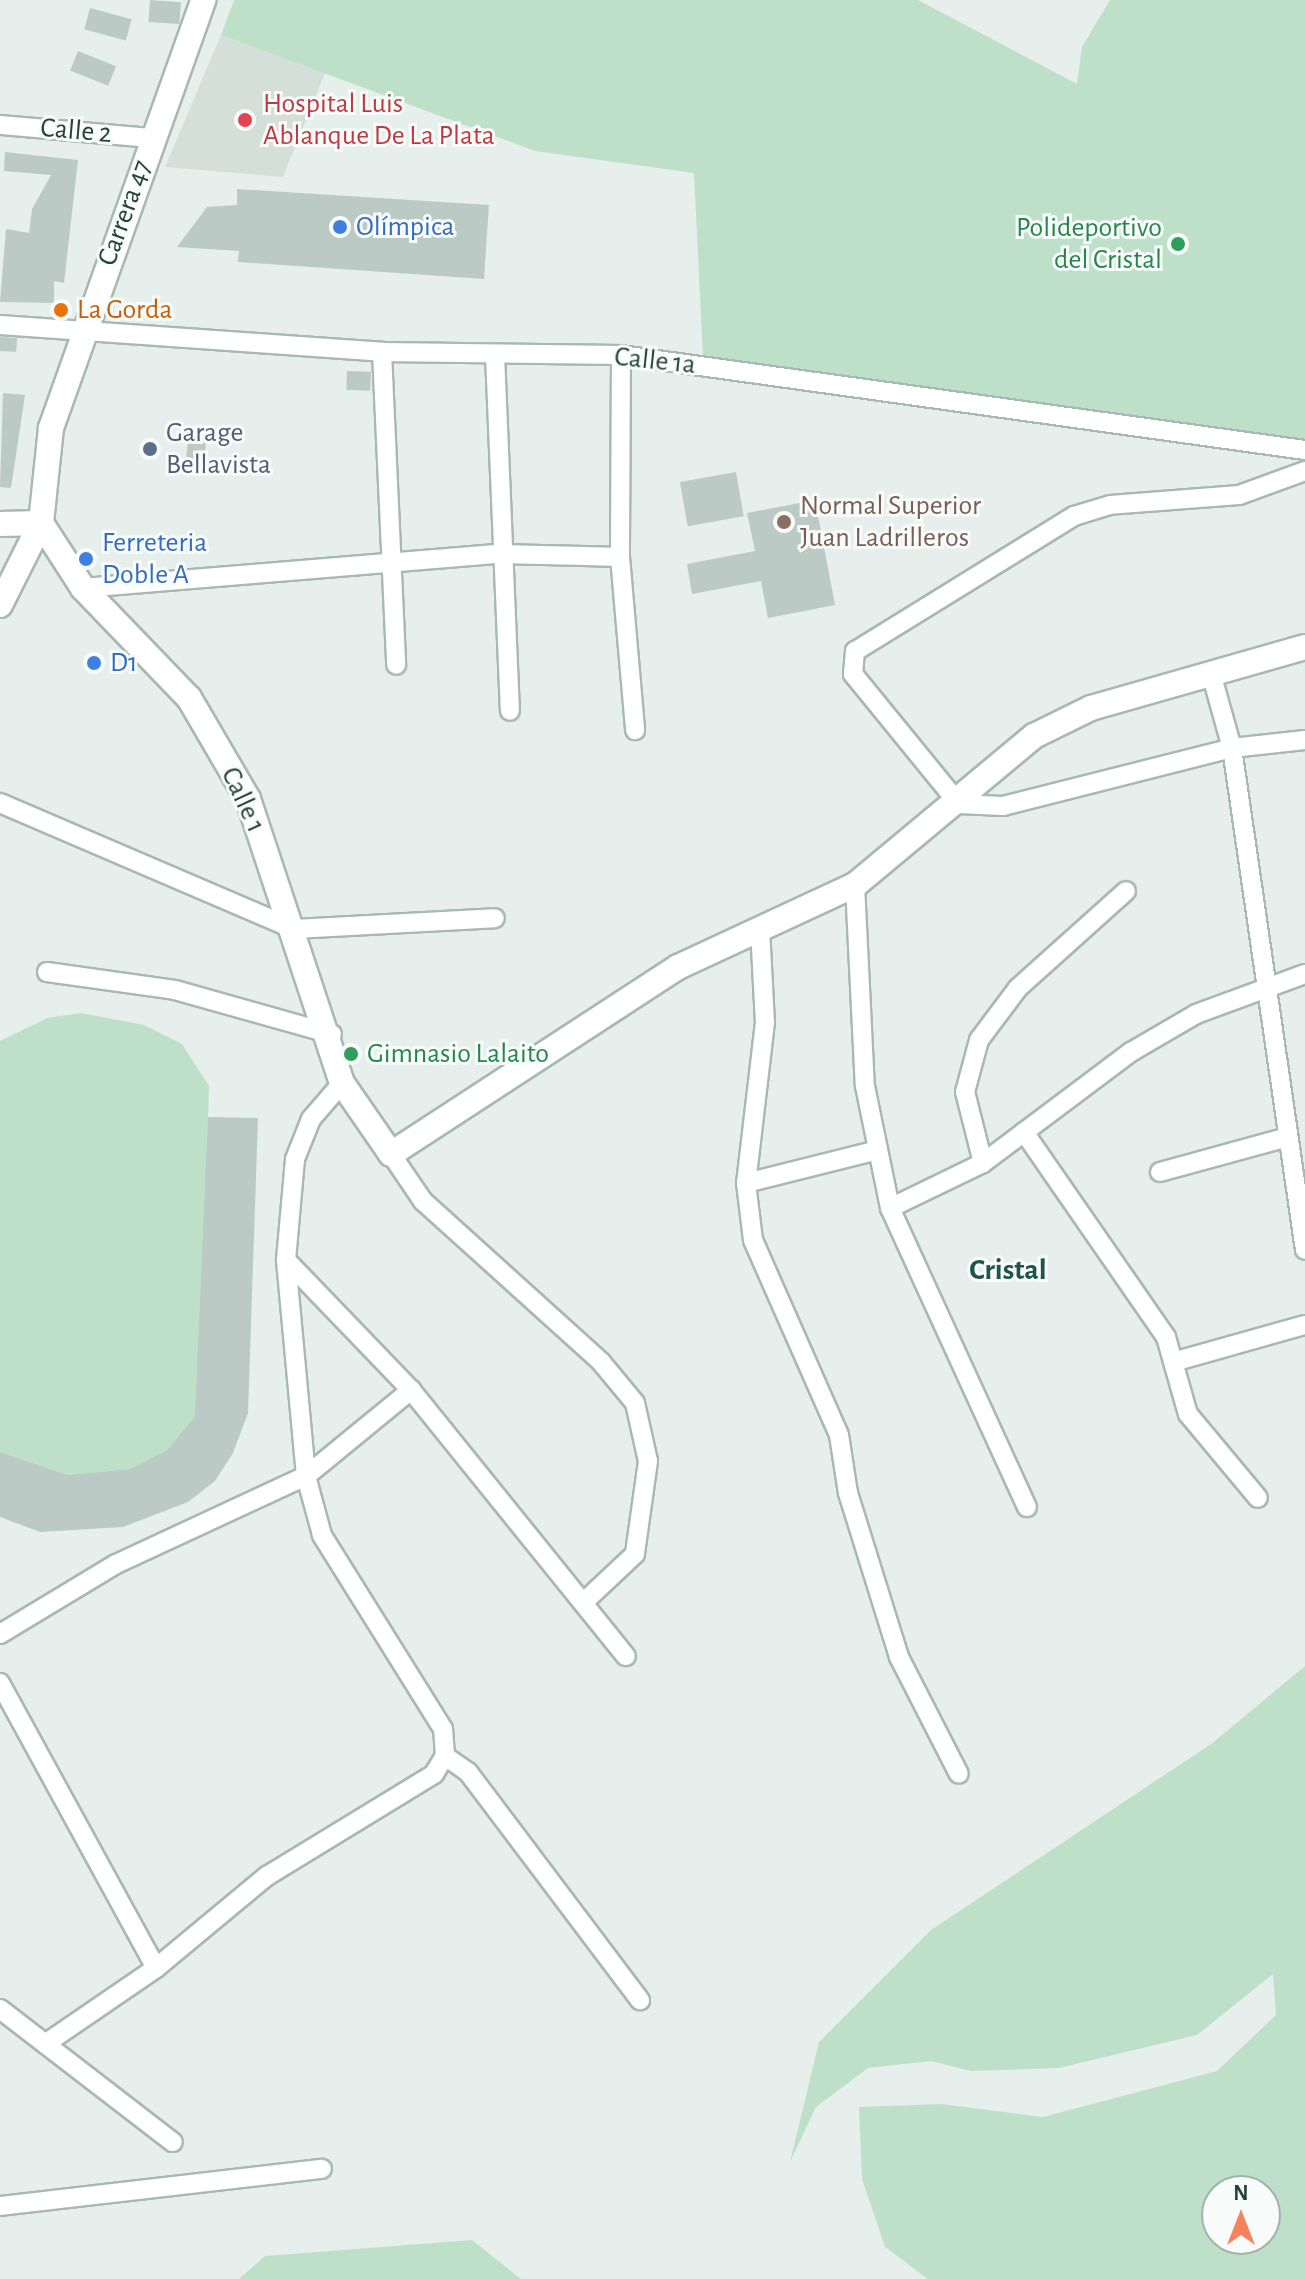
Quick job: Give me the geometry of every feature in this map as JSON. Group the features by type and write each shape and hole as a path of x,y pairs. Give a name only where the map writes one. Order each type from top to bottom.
{"main road":[{"name":"Carrera 47","path":"41,523 51,428 81,334 203,0"},
{"path":"0,524 41,523 0,605"},
{"name":"Calle 1","path":"41,523 83,588 189,698 248,799 332,1034 342,1083 391,1154"},
{"path":"391,1154 678,967 855,885 959,804 1034,736 1091,708 1305,647"}],"street":[{"name":"Calle 2","path":"0,125 153,138"},
{"name":"Calle 1a","path":"0,325 81,334 382,352 621,355 1305,450"},
{"path":"382,352 396,665"},
{"path":"495,355 499,554 510,711"},
{"path":"621,355 620,557 635,730"},
{"path":"1305,471 1239,495 1110,505 1074,516 855,651 853,674 959,804 1003,806 1232,748 1305,740"},
{"path":"83,588 499,554 620,557"},
{"path":"1211,673 1232,748 1305,1250"},
{"path":"0,803 294,929 495,918"},
{"path":"855,885 865,1086 890,1208 1027,1507"},
{"path":"983,1163 965,1092 979,1040 1018,988 1126,891"},
{"path":"760,928 765,1022 746,1183 753,1240 839,1435 848,1493 899,1657 959,1774"},
{"path":"47,972 175,990 332,1034"},
{"path":"890,1208 983,1163 1131,1052 1265,983 1305,974"},
{"path":"45,2044 156,1968 267,1876 434,1774 445,1756 443,1729 322,1535 306,1476 286,1260 295,1159 311,1119 342,1083"},
{"path":"1024,1132 1141,1297 1173,1362 1188,1414 1258,1498"},
{"path":"1160,1172 1288,1137"},
{"path":"746,1183 878,1150"},
{"path":"391,1154 423,1201 601,1362 635,1403 648,1461 635,1554 586,1600"},
{"path":"286,1260 411,1390 586,1600 626,1656"},
{"path":"1173,1362 1305,1325"},
{"path":"0,1634 116,1564 306,1476 411,1390"},
{"path":"0,1683 156,1968"},
{"path":"445,1756 468,1772 640,2000"},
{"path":"0,2009 173,2142"},
{"path":"0,2206 322,2169"}],"shaded area":[{"name":"Hospital Luis Ablanque De La Plata","path":"221,35 325,73 283,177 165,167"}],"green space":[{"path":"234,0 918,0 1077,84 1082,47 1110,0 1305,0 1305,439 981,400 703,357 694,173 535,151 221,35"},
{"path":"81,1013 144,1025 182,1044 209,1086 200,1394 195,1416 167,1450 130,1469 68,1475 0,1452 0,1041 47,1018"},
{"path":"1305,1666 1305,2279 928,2279 885,2247 862,2179 859,2107 941,2104 1043,2117 1217,2071 1276,2015 1273,1974 1197,2035 1059,2068 971,2071 931,2061 868,2068 816,2107 790,2162 819,2042 931,1930 1211,1744"},
{"path":"472,2240 521,2279 239,2279 265,2256"}],"building":[{"path":"150,0 181,2 179,24 148,22"},
{"path":"90,8 132,19 126,40 84,29"},
{"path":"78,51 116,66 108,86 70,70"},
{"path":"5,152 78,160 64,283 54,281 54,303 0,302 6,229 29,233 32,209 51,175 4,171"},
{"name":"Olímpica","path":"237,189 489,205 484,279 238,262 239,251 177,247 207,207 237,205"},
{"path":"0,337 17,338 16,352 0,351"},
{"path":"347,371 371,372 370,391 346,390"},
{"path":"3,393 25,395 11,488 0,487"},
{"path":"188,441 206,443 203,467 185,465"},
{"path":"736,472 744,516 688,526 680,482"},
{"path":"815,500 835,605 768,618 761,581 692,594 687,564 755,551 747,513"},
{"path":"208,1117 258,1118 248,1413 233,1453 215,1481 188,1502 123,1527 40,1532 0,1517 0,1452 68,1475 130,1469 167,1450 195,1416"}],"place":[{"name":"Hospital Luis Ablanque De La Plata","path":"245,120"},
{"name":"Olímpica","path":"340,227"},
{"name":"Polideportivo del Cristal","path":"1178,244"},
{"name":"La Gorda","path":"61,310"},
{"name":"Garage Bellavista","path":"150,449"},
{"name":"Normal Superior Juan Ladrilleros","path":"784,522"},
{"name":"Ferreteria Doble A","path":"86,559"},
{"name":"D1","path":"94,663"},
{"name":"Gimnasio Lalaito","path":"351,1054"}],"district":[{"name":"Cristal","path":"1008,1270"}]}
